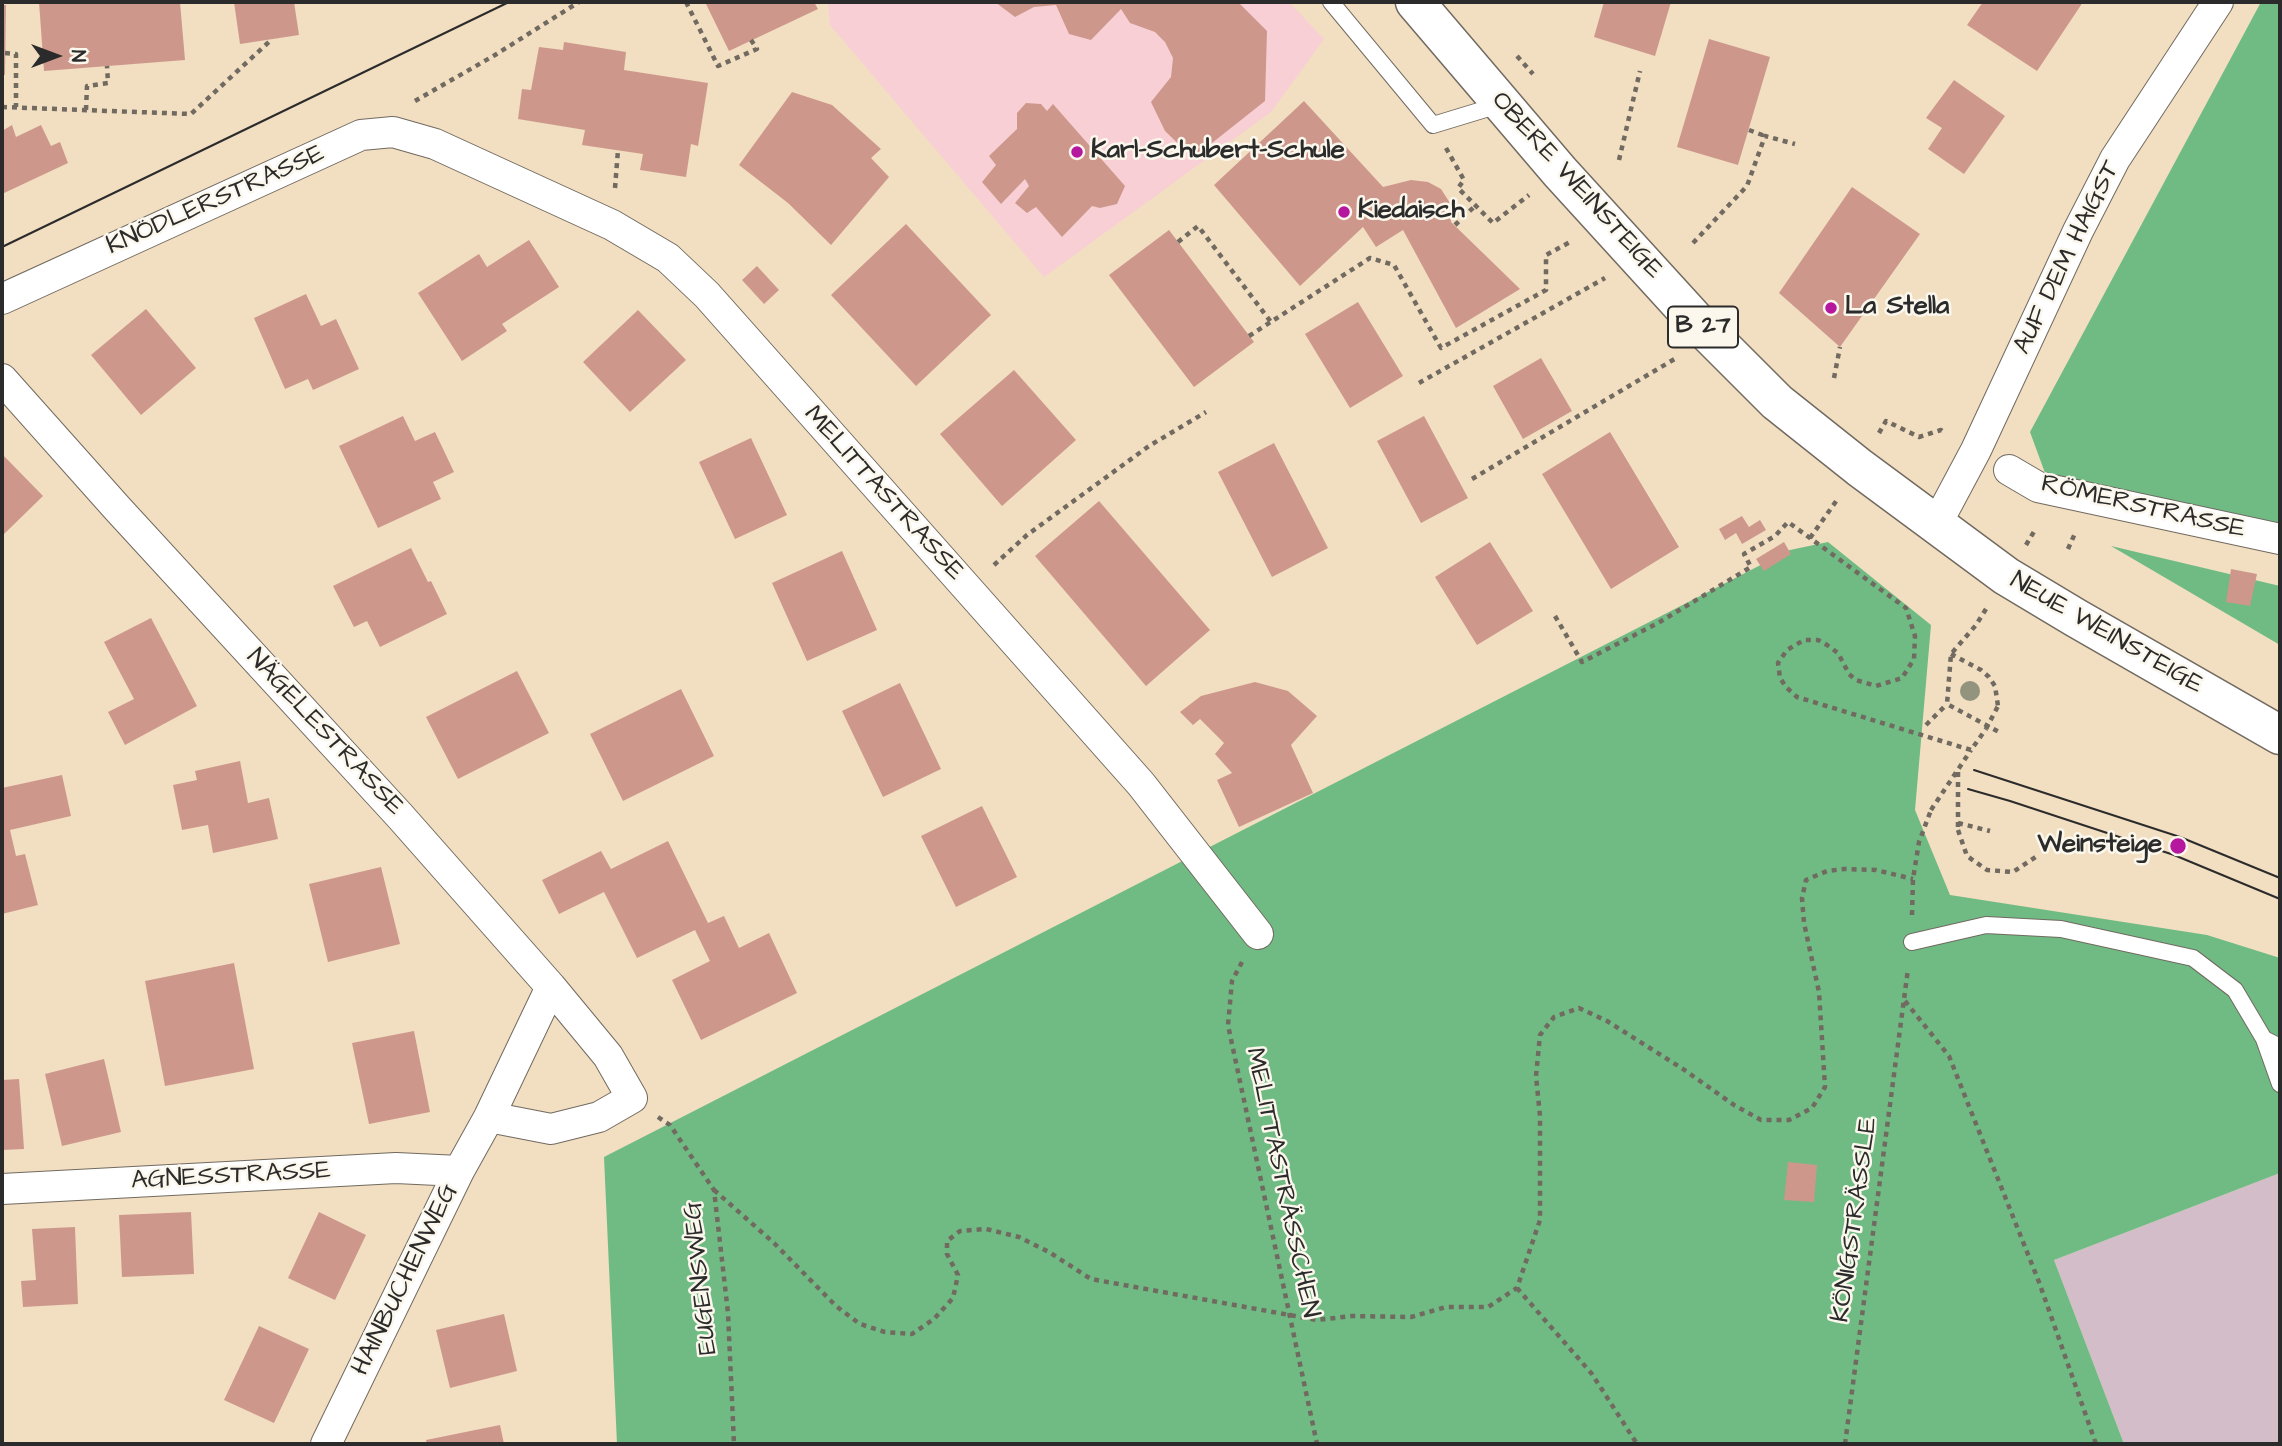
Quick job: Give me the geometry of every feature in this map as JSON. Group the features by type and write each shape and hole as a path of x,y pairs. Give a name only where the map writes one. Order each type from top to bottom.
{"main road":[{"name":"OBERE WEINSTEIGE","path":"1415,2 1606,222 1712,337 1777,402 1936,525"},
{"name":"NEUE WEINSTEIGE","path":"1936,525 2006,576 2280,735"}],"street":[{"name":"AUF DEM HAIGST","path":"1936,525 1976,450 2078,231 2115,159 2218,2"},
{"name":"KNÖDLERSTRASSE","path":"2,299 361,135 393,132 435,144"},
{"name":"MELITTASTRASSE","path":"435,144 612,225 668,258 707,295 1141,785 1258,934"},
{"name":"NÄGELESTRASSE","path":"2,379 400,816 551,987 608,1056 632,1098"},
{"name":"RÖMERSTRASSE","path":"2009,470 2038,487 2280,539"},
{"name":"HAINBUCHENWEG","path":"326,1444 551,987"},
{"path":"489,1117 551,1129 599,1117 632,1098"},
{"name":"AGNESSTRASSE","path":"2,1189 396,1168 459,1171"}],"lane":[{"path":"1331,2 1433,125 1502,104"},
{"path":"1912,942 1986,925 2048,928 2193,958 2235,990 2264,1039 2280,1084"},
{"path":"2264,1039 2280,1047"}],"path":[{"path":"361,135 579,2"},
{"path":"686,2 718,66 757,49 751,40"},
{"path":"2,107 191,114 271,40"},
{"path":"5,53 16,54 16,107"},
{"path":"86,110 87,86 108,83 107,66"},
{"path":"1619,160 1640,71"},
{"path":"1749,130 1795,144"},
{"path":"1693,243 1747,186 1765,136"},
{"path":"1464,180 1458,188 1475,206 1493,223 1501,215"},
{"path":"1455,225 1475,206"},
{"path":"1249,336 1370,258 1394,265 1441,348 1546,290 1546,256 1606,222"},
{"path":"1178,242 1198,226 1271,322"},
{"path":"1419,383 1639,258"},
{"path":"1472,480 1712,337"},
{"path":"1834,378 1840,347"},
{"path":"967,589 1027,535 1149,446 1206,412"},
{"path":"1555,616 1582,662 1658,623 1751,567 1744,554 1775,537 1788,522 1906,608 1915,636 1914,659 1902,678 1877,686 1856,680 1849,674 1838,653 1827,645 1818,640 1804,640 1787,650 1778,663 1780,678 1786,687 1797,697 1971,750"},
{"path":"714,1190 774,1243 836,1306 860,1324 885,1332 912,1334 934,1319 953,1298 958,1275 947,1254 947,1241 960,1231 986,1229 1019,1237 1049,1252 1091,1279 1317,1320 1352,1316 1411,1317 1446,1307 1488,1307 1517,1288 1540,1220 1540,1116 1536,1076 1540,1035 1554,1017 1579,1009 1607,1021 1761,1120 1789,1120 1812,1108 1825,1087 1819,992 1804,923 1802,898 1806,880 1826,871 1844,869 1876,870 1913,879 1919,842 1931,810 1998,706 1995,686 1989,677 1951,654 1947,704 1926,725"},
{"path":"1947,704 1999,732"},
{"path":"1958,771 1958,823 1967,856 1987,870 2013,872 2037,856"},
{"path":"1958,823 1990,831"},
{"name":"MELITTASTRÄSSCHEN","path":"1258,934 1231,981 1228,1025 1317,1444"},
{"name":"KÖNIGSTRÄSSLE","path":"1845,1444 1904,1000 1948,1056 2039,1282 2096,1444"},
{"name":"EUGENSWEG","path":"632,1098 670,1125 714,1190 728,1314 735,1442"},
{"path":"1517,1288 1592,1374 1637,1444"}],"shaded area":[{"name":"Karl-Schubert-Schule","path":"828,2 1289,2 1324,39 1271,112 1044,277 830,25"},
{"path":"2280,1173 2280,1444 2124,1444 2054,1260"}],"green space":[{"path":"2261,2 2280,2 2280,529 2048,481 2030,432"},
{"path":"1828,542 1931,625 1915,810 1950,895 2207,935 2280,958 2280,1173 2054,1260 2124,1444 617,1444 604,1157 1790,550"},
{"path":"2111,546 2280,586 2280,645"}],"building":[{"path":"39,2 180,2 185,60 44,71"},
{"path":"234,2 294,2 299,35 240,44"},
{"path":"705,2 814,2 818,9 729,51"},
{"path":"995,2 1238,2 1267,31 1265,101 1193,158 1165,131 1151,102 1171,77 1173,58 1165,42 1155,32 1130,23 1121,9 1091,40 1069,34 1056,5 1034,7 1015,17"},
{"path":"1604,2 1671,2 1655,56 1594,37"},
{"path":"1983,2 2083,2 2037,71 1967,25"},
{"path":"2,5 6,5 5,75 2,75"},
{"path":"1709,39 1770,57 1738,165 1677,147"},
{"path":"564,42 626,52 624,70 708,83 698,146 691,144 686,177 640,170 643,154 582,145 585,130 518,119 522,89 531,90 539,47 563,50"},
{"path":"1954,80 2005,116 1964,174 1928,149 1942,128 1926,118"},
{"path":"792,92 832,105 881,149 871,158 889,177 831,245 788,203 739,165"},
{"name":"Kiedaisch","path":"1304,101 1383,187 1411,180 1428,182 1441,189 1450,203 1451,222 1520,289 1456,328 1403,230 1376,247 1363,227 1300,286 1214,185"},
{"path":"1026,103 1041,104 1047,111 1053,104 1125,186 1117,204 1100,208 1092,206 1062,237 1036,207 1027,213 1015,203 1029,186 1025,179 1001,204 982,182 996,165 989,156 1017,129 1017,113"},
{"path":"12,125 16,137 41,125 51,146 60,142 68,163 2,194 2,131"},
{"path":"1852,187 1920,234 1840,347 1779,293"},
{"path":"906,224 991,315 916,386 831,295"},
{"path":"1169,230 1254,342 1194,387 1109,275"},
{"path":"529,240 559,287 502,324 507,331 462,361 418,293 479,254 487,267"},
{"path":"757,266 779,290 764,304 742,280"},
{"path":"306,294 321,326 336,319 359,369 313,390 308,379 285,389 254,318"},
{"path":"1358,302 1403,376 1350,408 1305,334"},
{"path":"146,309 196,368 141,415 91,355"},
{"path":"638,310 686,360 630,412 583,362"},
{"path":"1541,358 1572,411 1523,439 1493,386"},
{"path":"1014,370 1076,440 1002,506 940,434"},
{"path":"403,416 415,441 435,432 454,472 433,482 441,499 378,528 339,446"},
{"path":"1424,416 1468,498 1421,523 1377,441"},
{"path":"1610,432 1679,547 1611,589 1542,474"},
{"path":"751,438 787,515 735,539 699,462"},
{"path":"1274,443 1328,548 1272,577 1218,472"},
{"path":"2,454 43,496 2,536"},
{"path":"1099,501 1210,630 1146,686 1035,556"},
{"path":"1742,516 1749,527 1760,520 1766,530 1742,544 1736,533 1725,540 1719,529"},
{"path":"1490,542 1533,611 1477,645 1435,577"},
{"path":"1784,542 1791,554 1764,571 1756,559"},
{"path":"411,548 447,614 380,647 367,621 354,627 333,586"},
{"path":"842,551 877,630 807,661 772,583"},
{"path":"2231,569 2257,574 2250,606 2226,602"},
{"path":"151,618 197,706 125,745 108,712 134,699 104,642"},
{"path":"517,671 549,733 458,779 426,717"},
{"path":"1255,682 1288,691 1317,716 1291,745 1313,793 1239,827 1217,780 1232,773 1215,754 1224,743 1200,719 1193,725 1180,712 1201,696"},
{"path":"900,683 941,769 883,797 842,711"},
{"path":"681,689 714,756 623,801 590,734"},
{"path":"240,761 248,803 269,798 278,839 213,853 208,825 182,830 173,785 197,780 195,771"},
{"path":"62,775 71,816 10,830 16,856 25,854 38,905 2,914 2,788"},
{"path":"982,806 1017,877 956,907 921,836"},
{"path":"668,841 708,923 724,916 739,948 769,933 797,993 701,1040 672,980 710,961 695,930 637,958 604,892 559,914 542,880 601,851 611,869"},
{"path":"381,867 400,944 328,962 309,884"},
{"path":"234,963 254,1069 165,1086 145,981"},
{"path":"414,1031 430,1112 369,1124 352,1043"},
{"path":"104,1059 121,1132 62,1146 45,1074"},
{"path":"19,1079 24,1149 2,1150 2,1080"},
{"path":"1788,1162 1817,1165 1814,1202 1784,1200"},
{"path":"191,1212 194,1274 122,1277 119,1215"},
{"path":"319,1212 366,1235 335,1300 288,1278"},
{"path":"75,1227 78,1304 23,1307 21,1281 36,1280 32,1229"},
{"path":"504,1314 517,1371 450,1388 436,1330"},
{"path":"259,1326 309,1349 274,1423 224,1400"},
{"path":"500,1425 504,1444 427,1444 426,1440"}],"tram line":[{"path":"2,247 509,2"},
{"path":"1974,770 2180,837 2280,878"},
{"path":"1968,789 2174,855 2280,899"}],"place":[{"name":"Karl-Schubert-Schule","path":"1077,152"},
{"name":"Kiedaisch","path":"1344,212"},
{"name":"La Stella","path":"1831,308"},
{"name":"Weinsteige","path":"2178,846"}]}
